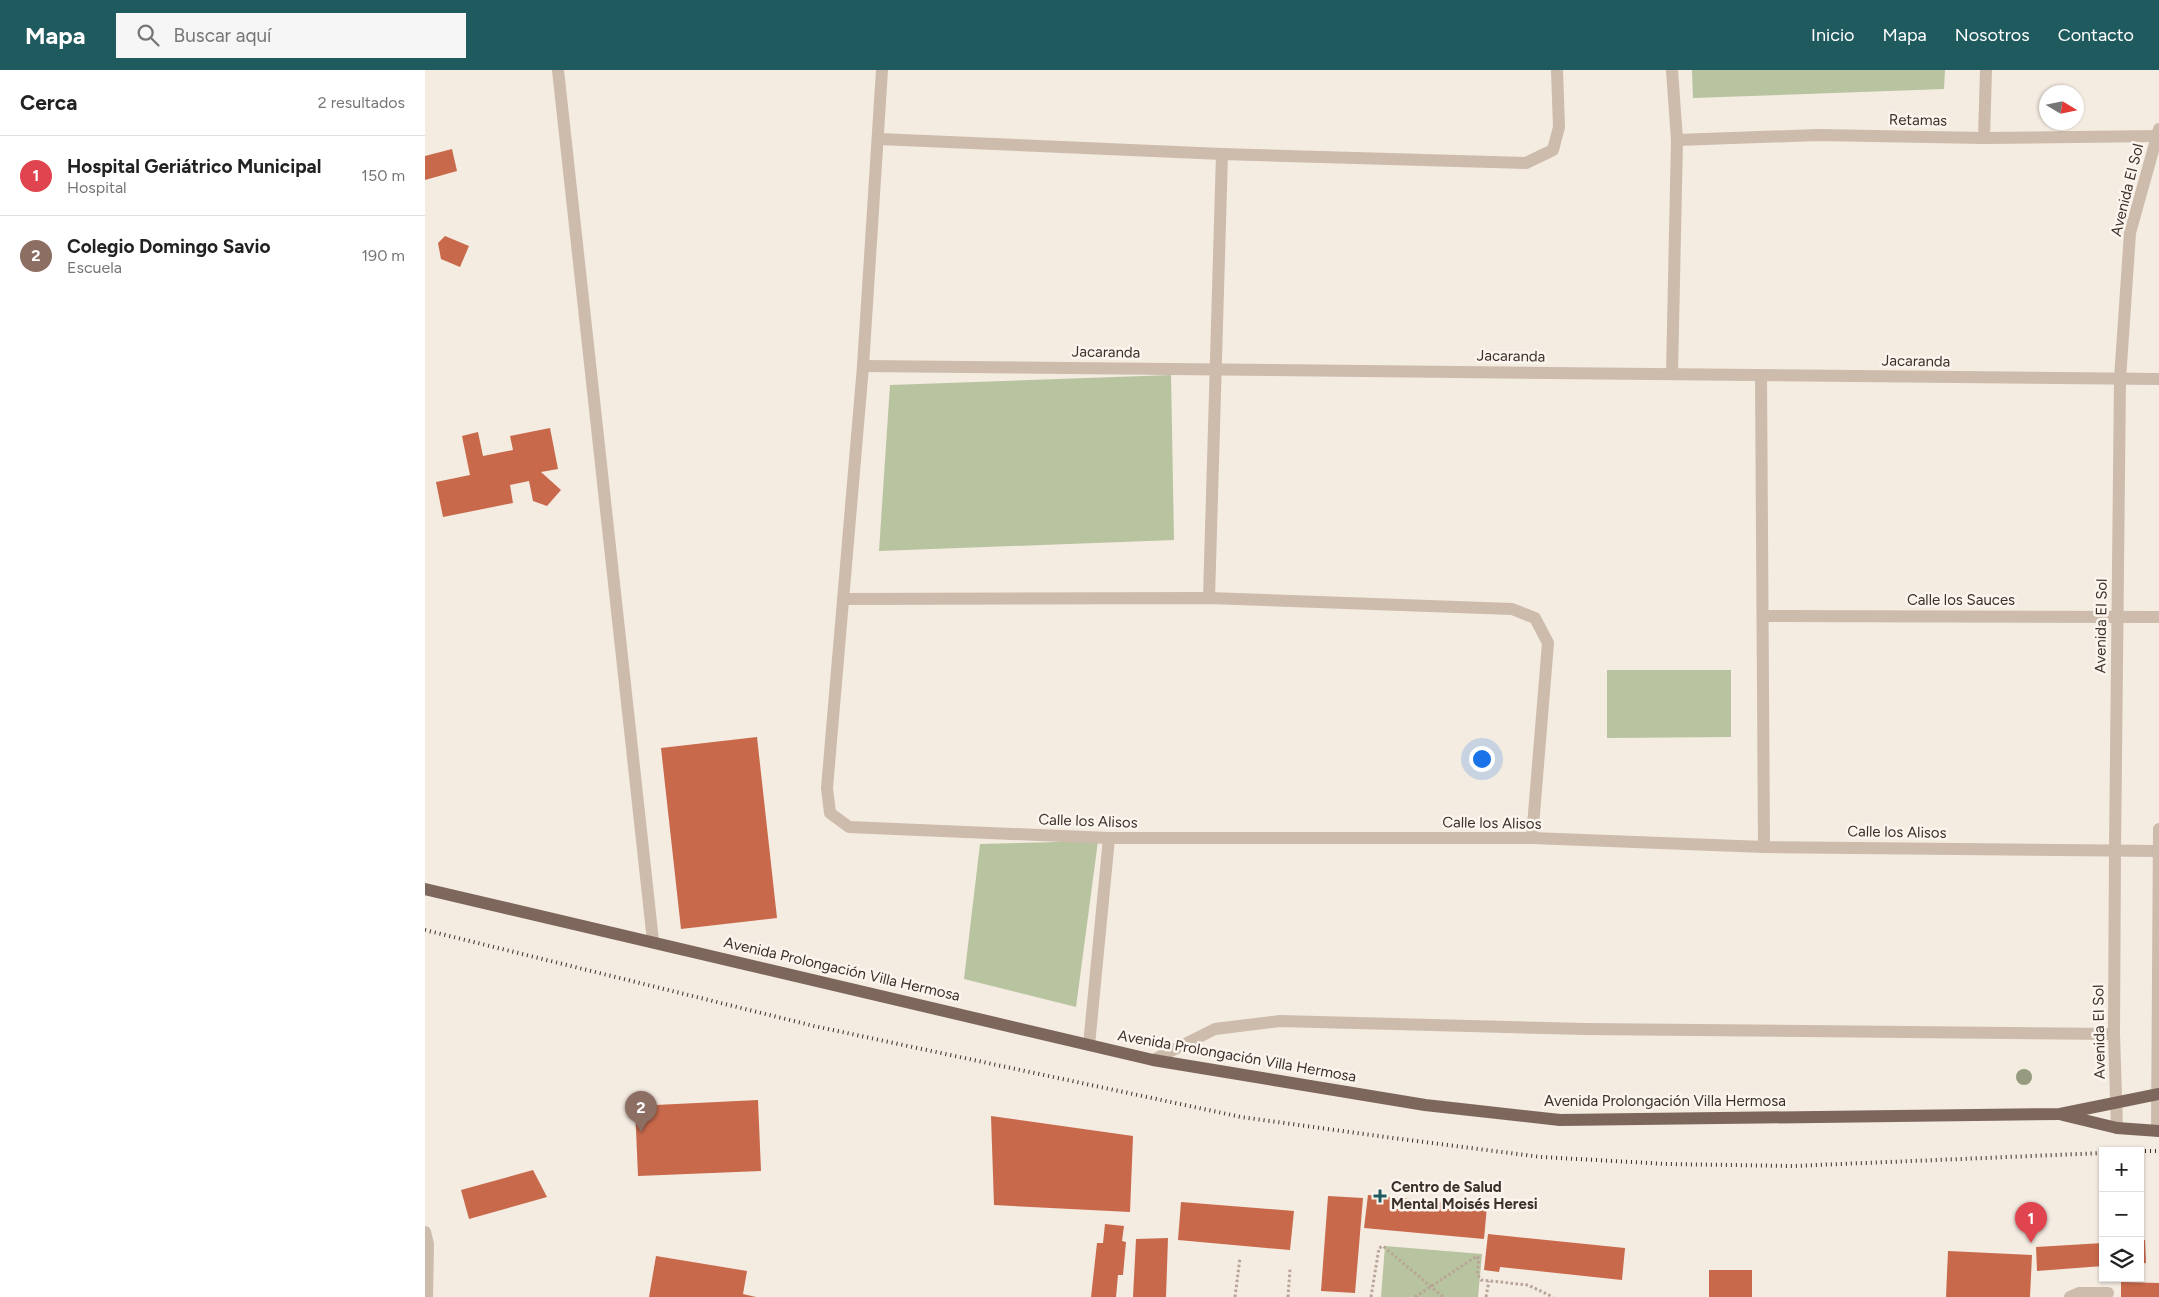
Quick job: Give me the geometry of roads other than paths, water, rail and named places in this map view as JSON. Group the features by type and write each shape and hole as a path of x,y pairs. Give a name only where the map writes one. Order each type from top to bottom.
{"main road":[{"name":"Avenida Prolongación Villa Hermosa","path":"425,889 653,941 1153,1060 1425,1105 1560,1120 2060,1114 2116,1101 2158,1094"},
{"name":"Avenida Prolongación Villa Hermosa","path":"2060,1114 2117,1128 2158,1131"}],"street":[{"path":"557,70 653,941"},
{"path":"882,70 863,366 843,599 1209,598 1512,609 1535,618 1548,643 1532,838"},
{"path":"879,138 1222,154 1526,163 1553,150 1559,127 1557,70"},
{"path":"1672,70 1677,140 1672,374"},
{"path":"1984,138 1986,70"},
{"name":"Retamas","path":"1677,140 1818,135 1984,138 2158,134"},
{"name":"Avenida El Sol","path":"2117,1128 2114,1034 2121,379 2130,233 2158,134"},
{"path":"1209,598 1222,154"},
{"name":"Jacaranda","path":"863,366 2159,379"},
{"path":"1761,375 1765,846"},
{"name":"Calle los Alisos","path":"843,599 827,788 830,813 849,827 1109,838 1532,838 1765,846 2159,852"},
{"name":"Calle los Sauces","path":"1763,616 2159,617"},
{"path":"2158,1131 2159,829"},
{"path":"1089,1045 1109,838"},
{"path":"1153,1060 1215,1029 1279,1021 1586,1029 2114,1034"},
{"path":"425,1232 428,1244 427,1297"},
{"path":"2070,1297 2079,1293 2108,1294"}],"railway":[{"path":"425,930 814,1026 1241,1117 1393,1138 1541,1157 1667,1164 1793,1166 2099,1153"},
{"path":"2144,1151 2159,1151"}],"place":[{"name":"Colegio Domingo Savio","path":"641,1132"},
{"name":"Centro de Salud Mental Moisés Heresi","path":"1380,1196"},
{"name":"Hospital Geriátrico Municipal","path":"2031,1243"}]}
